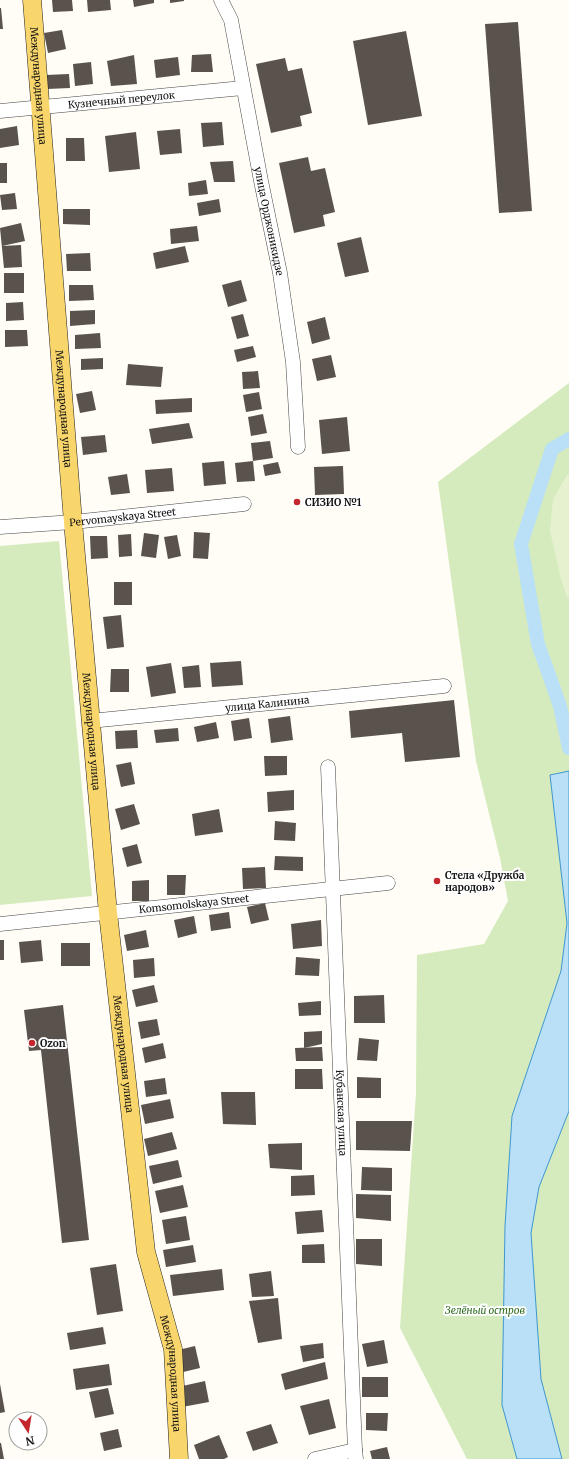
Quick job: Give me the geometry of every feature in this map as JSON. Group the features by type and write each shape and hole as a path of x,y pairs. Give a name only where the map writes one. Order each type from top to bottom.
{"main road":[{"name":"Международная улица","path":"32,0 73,522 108,913 146,1252 173,1349 179,1459"}],"street":[{"name":"улица Орджоникидзе","path":"221,0 231,20 280,273 293,362 298,447"},
{"name":"Кузнечный переулок","path":"0,111 243,88"},
{"name":"Pervomayskaya Street","path":"0,527 73,522 244,504"},
{"name":"улица Калинина","path":"90,721 444,686"},
{"name":"Кубанская улица","path":"328,767 356,1455"},
{"name":"Komsomolskaya Street","path":"0,924 388,884"},
{"path":"315,1459 356,1455"}],"green space":[{"name":"Зелёный остров","path":"569,383 569,1459 467,1459 400,1328 416,1093 417,955 484,944 508,901 500,858 476,761 438,482"},
{"path":"569,474 569,598 567,597 561,579 550,531 553,499"},
{"path":"59,541 92,896 0,905 0,546"}],"water":[{"path":"569,771 569,1111 539,1187 531,1233 541,1379 562,1459 517,1459 502,1405 505,1226 512,1116 561,971 567,923 550,775"}],"building":[{"path":"52,0 72,0 73,11 53,12"},
{"path":"87,0 110,0 111,10 88,12"},
{"path":"133,0 154,0 154,3 134,7"},
{"path":"170,0 184,0 184,1 170,3"},
{"path":"1,8 3,29 0,29"},
{"path":"518,22 532,211 499,213 485,24"},
{"path":"62,30 66,49 48,53 44,33"},
{"path":"406,31 422,116 368,125 353,41"},
{"path":"211,54 213,72 191,72 192,55"},
{"path":"134,55 137,84 111,86 107,61"},
{"path":"178,57 180,75 156,78 154,60"},
{"path":"285,58 288,71 302,68 312,113 300,116 302,126 271,133 256,64"},
{"path":"91,62 93,84 75,86 73,64"},
{"path":"69,74 70,88 47,89 46,75"},
{"path":"222,122 224,145 203,147 201,123"},
{"path":"17,126 19,145 0,148 0,129"},
{"path":"180,129 182,153 160,155 157,131"},
{"path":"136,132 140,169 109,172 105,136"},
{"path":"66,138 84,138 85,161 66,161"},
{"path":"308,157 311,171 325,168 335,212 323,215 325,226 294,233 279,163"},
{"path":"233,161 235,182 214,182 210,162"},
{"path":"0,163 7,163 7,183 0,183"},
{"path":"206,180 208,194 189,196 188,183"},
{"path":"15,193 17,209 2,210 0,195"},
{"path":"219,199 221,212 199,216 197,203"},
{"path":"63,209 90,209 90,225 63,224"},
{"path":"21,223 25,241 2,246 21,245 22,267 4,268 0,228"},
{"path":"197,226 199,241 171,244 170,229"},
{"path":"361,237 369,272 345,277 337,243"},
{"path":"185,246 189,262 156,269 153,253"},
{"path":"90,253 91,271 67,271 66,254"},
{"path":"4,273 24,273 24,293 4,293"},
{"path":"241,280 247,301 228,307 222,285"},
{"path":"69,285 93,285 94,300 69,301"},
{"path":"23,302 24,320 6,321 6,303"},
{"path":"95,310 95,324 70,326 70,311"},
{"path":"243,314 249,336 237,339 231,317"},
{"path":"325,317 330,339 312,344 307,322"},
{"path":"5,330 27,330 28,346 5,347"},
{"path":"100,333 101,348 75,349 75,335"},
{"path":"253,346 256,357 237,362 234,350"},
{"path":"331,355 336,377 317,381 312,359"},
{"path":"103,358 103,369 81,370 81,359"},
{"path":"128,364 163,367 161,387 126,385"},
{"path":"258,371 260,388 243,389 242,372"},
{"path":"92,391 96,410 80,413 76,394"},
{"path":"259,392 262,409 246,412 243,395"},
{"path":"192,398 192,412 156,414 155,400"},
{"path":"263,414 267,433 251,436 248,417"},
{"path":"347,417 350,451 322,454 319,420"},
{"path":"189,423 193,438 152,444 149,429"},
{"path":"105,435 107,452 83,455 81,437"},
{"path":"270,441 273,458 253,461 251,443"},
{"path":"224,461 226,484 204,486 202,463"},
{"path":"253,461 255,481 237,482 235,463"},
{"path":"278,462 281,473 265,476 263,465"},
{"path":"343,466 344,494 315,495 314,467"},
{"path":"172,468 174,491 147,493 145,470"},
{"path":"127,474 130,493 111,495 108,477"},
{"path":"194,532 210,533 208,559 193,558"},
{"path":"144,533 159,535 156,558 141,556"},
{"path":"131,534 132,556 119,557 118,535"},
{"path":"177,535 181,556 168,559 164,537"},
{"path":"90,536 107,536 108,558 91,559"},
{"path":"114,582 132,582 132,605 114,605"},
{"path":"121,615 124,647 107,649 103,617"},
{"path":"241,661 243,685 212,687 210,663"},
{"path":"171,663 176,693 151,697 146,667"},
{"path":"199,665 201,687 184,688 182,667"},
{"path":"111,669 129,669 129,692 110,692"},
{"path":"454,700 460,757 405,762 402,733 351,738 349,711"},
{"path":"290,716 293,740 271,743 268,719"},
{"path":"249,718 252,738 234,741 231,721"},
{"path":"216,722 219,738 197,742 194,727"},
{"path":"178,728 179,741 156,743 154,730"},
{"path":"137,730 138,748 116,749 115,731"},
{"path":"264,756 287,756 287,775 265,776"},
{"path":"131,762 135,784 121,787 116,765"},
{"path":"294,790 294,810 268,812 267,792"},
{"path":"134,804 140,824 121,830 115,809"},
{"path":"219,809 223,832 195,836 192,814"},
{"path":"275,821 296,823 295,841 274,840"},
{"path":"137,844 142,863 127,867 122,848"},
{"path":"275,856 303,857 303,871 274,870"},
{"path":"265,867 266,888 243,889 242,868"},
{"path":"167,875 186,875 185,895 167,895"},
{"path":"149,880 149,901 132,901 132,881"},
{"path":"265,903 269,920 251,924 247,907"},
{"path":"229,912 231,928 211,931 209,915"},
{"path":"194,916 197,933 178,938 174,920"},
{"path":"321,920 322,946 293,949 291,924"},
{"path":"146,930 149,947 127,951 124,935"},
{"path":"0,940 4,940 4,960 0,960"},
{"path":"41,940 43,961 21,963 19,942"},
{"path":"61,943 90,943 90,966 61,966"},
{"path":"296,957 320,959 319,976 295,975"},
{"path":"154,958 155,976 134,978 133,960"},
{"path":"154,985 158,1002 136,1007 132,990"},
{"path":"384,995 385,1023 354,1023 354,996"},
{"path":"321,1001 321,1015 299,1016 298,1003"},
{"path":"63,1005 89,1240 62,1243 41,1050 29,1051 24,1010"},
{"path":"157,1019 160,1035 141,1039 138,1022"},
{"path":"322,1031 322,1044 304,1048 304,1032"},
{"path":"359,1038 379,1040 377,1061 357,1060"},
{"path":"163,1043 166,1058 145,1063 142,1048"},
{"path":"322,1047 323,1061 296,1061 295,1048"},
{"path":"295,1069 322,1069 323,1089 295,1089"},
{"path":"357,1077 381,1078 381,1098 357,1098"},
{"path":"165,1078 167,1094 146,1097 144,1081"},
{"path":"221,1092 255,1092 256,1125 223,1124"},
{"path":"170,1099 174,1118 145,1124 141,1105"},
{"path":"356,1121 412,1121 410,1151 356,1150"},
{"path":"172,1132 177,1149 148,1156 144,1139"},
{"path":"302,1143 302,1170 270,1168 268,1144"},
{"path":"178,1160 182,1177 153,1184 149,1166"},
{"path":"362,1167 392,1168 392,1191 361,1190"},
{"path":"314,1175 315,1195 291,1196 291,1176"},
{"path":"183,1185 188,1207 160,1213 155,1191"},
{"path":"356,1194 391,1195 391,1221 356,1218"},
{"path":"322,1210 324,1232 297,1234 295,1212"},
{"path":"186,1216 190,1240 166,1244 162,1220"},
{"path":"356,1239 382,1239 382,1266 356,1264"},
{"path":"324,1244 325,1263 302,1263 302,1245"},
{"path":"193,1245 196,1262 166,1267 163,1250"},
{"path":"116,1264 123,1311 97,1315 90,1268"},
{"path":"222,1269 224,1290 173,1296 170,1275"},
{"path":"271,1271 274,1296 252,1297 249,1274"},
{"path":"278,1298 282,1339 258,1343 249,1301"},
{"path":"103,1327 106,1344 70,1350 67,1333"},
{"path":"384,1340 388,1363 367,1367 362,1344"},
{"path":"323,1343 324,1358 303,1362 300,1346"},
{"path":"195,1346 200,1368 179,1373 174,1351"},
{"path":"325,1362 328,1379 285,1390 281,1374"},
{"path":"109,1364 112,1385 76,1390 73,1369"},
{"path":"362,1377 388,1377 388,1397 362,1397"},
{"path":"205,1381 209,1402 182,1407 178,1387"},
{"path":"0,1384 5,1412 0,1413"},
{"path":"108,1388 114,1414 95,1418 89,1392"},
{"path":"329,1399 336,1428 309,1435 300,1406"},
{"path":"366,1413 388,1413 387,1431 366,1430"},
{"path":"271,1424 278,1443 253,1451 246,1432"},
{"path":"118,1429 122,1447 104,1451 100,1433"},
{"path":"219,1435 228,1457 224,1459 199,1459 194,1445"},
{"path":"1,1443 4,1459 0,1459"},
{"path":"387,1447 390,1459 372,1459 370,1451"}],"waterway":[{"path":"569,439 552,449 521,544 538,644 560,706 569,748"}],"place":[{"name":"СИЗИО №1","path":"297,502"},
{"name":"Стела «Дружба народов»","path":"437,881"},
{"name":"Ozon","path":"32,1043"}]}
